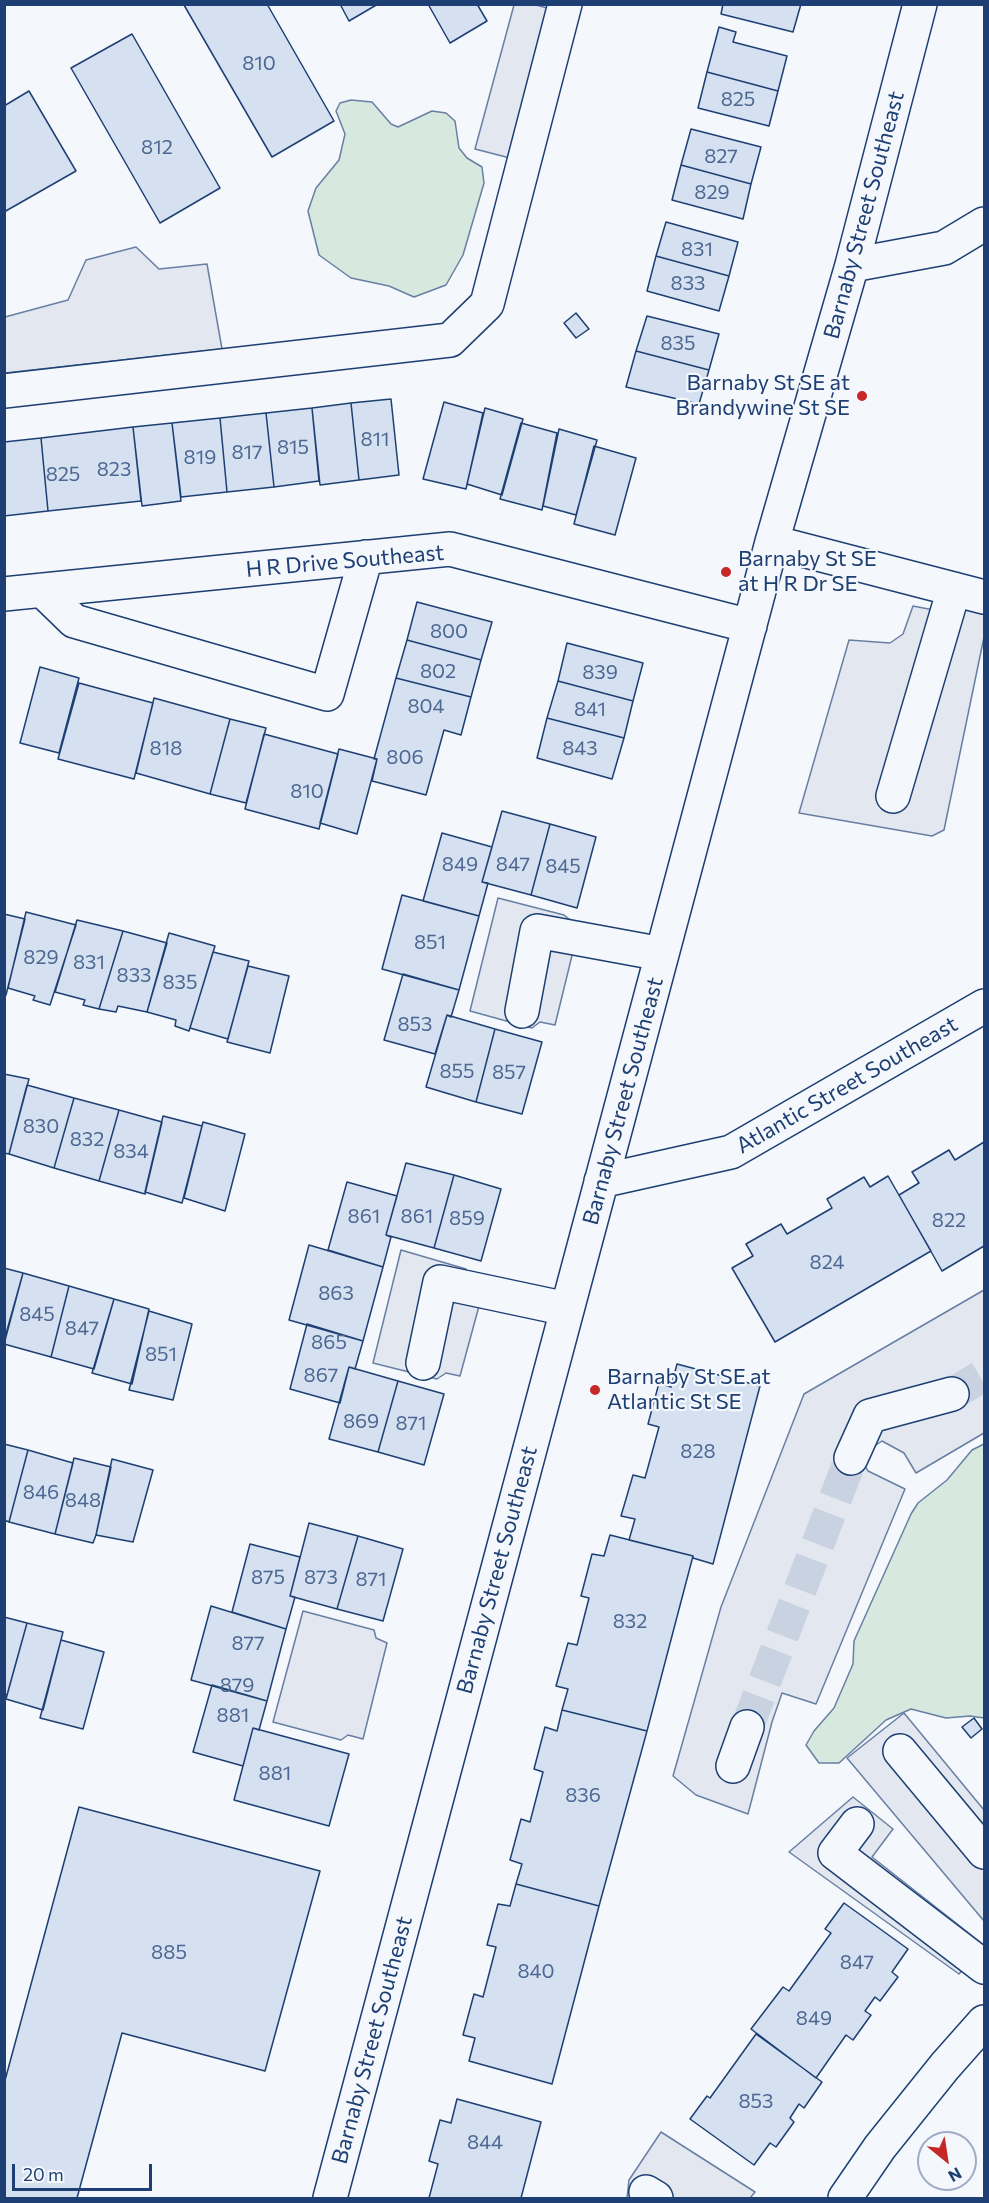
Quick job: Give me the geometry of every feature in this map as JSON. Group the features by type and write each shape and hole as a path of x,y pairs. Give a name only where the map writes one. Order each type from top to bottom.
{"street":[{"path":"4,391 450,340 487,304 565,4"},
{"name":"Barnaby Street Southeast","path":"330,2199 772,542 852,265 920,4"},
{"path":"852,265 944,248 984,224"},
{"path":"772,542 969,593 893,796"},
{"name":"H R Drive Southeast","path":"4,594 450,549 750,626"},
{"path":"42,590 75,621 327,694 366,557"},
{"path":"522,1011 537,931 662,954"},
{"name":"Atlantic Street Southeast","path":"601,1181 731,1152 984,1006"},
{"path":"423,1363 440,1282 567,1309"},
{"path":"851,1458 870,1416 952,1394"},
{"path":"733,1766 747,1727"},
{"path":"900,1752 984,1852"},
{"path":"857,1824 835,1853 984,1967"},
{"path":"845,2199 880,2147 945,2066 984,2022"}],"shaded area":[{"path":"514,5 536,5 551,9 510,158 475,149"},
{"path":"351,100 372,102 391,124 398,127 432,111 446,113 455,121 459,148 467,158 482,167 484,183 463,255 446,285 414,297 389,286 351,278 319,255 308,211 316,188 339,160 345,134 336,111 340,103"},
{"path":"136,247 159,269 207,264 222,349 5,373 5,317 68,300 86,260"},
{"path":"913,606 944,612 984,607 984,637 944,830 932,836 799,813 849,640 890,643 903,634"},
{"path":"498,898 564,915 579,927 555,1025 540,1022 532,1028 470,1011"},
{"path":"401,1250 466,1269 469,1278 485,1284 460,1376 446,1373 437,1379 373,1363"},
{"path":"984,1290 984,1433 916,1473 904,1453 882,1441 870,1449 863,1462 868,1471 905,1489 816,1704 782,1693 748,1814 696,1795 673,1776 721,1607 804,1394"},
{"path":"984,1444 984,1718 970,1716 946,1718 911,1709 886,1720 839,1763 819,1763 806,1745 814,1731 834,1708 853,1664 854,1641 911,1514 918,1503 947,1480 972,1450"},
{"path":"303,1611 374,1630 376,1638 387,1643 363,1739 348,1735 341,1740 273,1722"},
{"path":"904,1713 984,1810 984,1921 847,1758"},
{"path":"853,1797 893,1829 872,1857 984,1945 959,1974 789,1852"},
{"path":"661,2132 755,2192 750,2198 627,2198 629,2180"}],"building":[{"path":"267,4 334,121 272,157 184,5"},
{"path":"340,4 378,4 349,21"},
{"path":"428,4 477,4 487,21 450,43"},
{"path":"723,4 801,4 793,32 721,14"},
{"path":"719,27 736,32 733,42 787,56 778,91 707,72"},
{"path":"132,34 220,188 160,223 71,68"},
{"path":"707,72 778,91 769,126 698,108"},
{"path":"29,91 76,171 4,212 4,106"},
{"path":"691,129 761,147 751,184 681,165"},
{"path":"681,165 751,184 743,219 672,200"},
{"path":"666,222 738,242 729,276 656,256"},
{"path":"656,256 729,276 719,311 647,291"},
{"path":"576,313 589,329 576,338 564,323"},
{"path":"647,316 719,334 709,370 636,351"},
{"path":"636,351 709,370 699,404 626,387"},
{"path":"391,399 399,475 359,480 351,403"},
{"path":"444,402 483,413 466,489 423,479"},
{"path":"351,403 359,480 320,485 312,408"},
{"path":"312,408 319,481 274,487 266,413"},
{"path":"485,408 523,419 502,495 467,484"},
{"path":"266,413 274,487 227,492 220,418"},
{"path":"220,418 227,492 181,497 172,423"},
{"path":"172,423 181,501 142,506 133,427"},
{"path":"521,423 557,433 542,510 500,499"},
{"path":"133,427 141,501 48,511 41,438"},
{"path":"559,429 597,440 576,515 543,506"},
{"path":"41,438 48,511 4,516 4,442"},
{"path":"594,446 636,458 615,535 574,524"},
{"path":"417,602 492,622 481,660 407,640"},
{"path":"407,640 481,660 471,697 396,678"},
{"path":"567,643 643,663 633,701 558,681"},
{"path":"40,667 79,678 59,753 20,743"},
{"path":"396,678 471,697 461,735 444,730 426,795 372,781 377,759 374,759"},
{"path":"558,681 633,701 624,738 547,718"},
{"path":"79,683 153,703 134,779 58,759"},
{"path":"154,698 230,719 210,794 136,773"},
{"path":"547,718 624,738 612,779 537,758"},
{"path":"230,719 266,728 246,803 210,794"},
{"path":"264,734 338,754 319,829 245,809"},
{"path":"339,749 377,759 357,834 320,823"},
{"path":"502,811 550,824 531,895 482,882"},
{"path":"550,824 596,837 577,908 531,895"},
{"path":"442,833 492,847 482,882 488,883 479,916 423,901"},
{"path":"402,895 479,916 459,990 382,969"},
{"path":"26,912 76,925 50,1005 33,1000 35,996 8,988"},
{"path":"4,914 25,919 6,995 4,995"},
{"path":"77,920 123,931 99,1009 83,1005 85,1000 55,992"},
{"path":"123,931 167,943 147,1012 118,1006 116,1012 99,1009"},
{"path":"169,933 215,946 189,1031 175,1026 176,1020 147,1012"},
{"path":"213,952 249,961 228,1039 190,1028"},
{"path":"248,966 289,976 270,1053 227,1042"},
{"path":"403,974 459,990 451,1017 447,1015 435,1054 384,1040"},
{"path":"447,1015 495,1029 476,1102 426,1087"},
{"path":"495,1029 542,1042 522,1114 476,1102"},
{"path":"4,1074 29,1079 9,1154 4,1153"},
{"path":"27,1085 74,1098 54,1168 9,1154"},
{"path":"74,1098 119,1110 99,1181 54,1168"},
{"path":"119,1110 162,1122 145,1194 99,1181"},
{"path":"163,1116 202,1126 182,1203 145,1192"},
{"path":"203,1122 245,1134 225,1211 184,1198"},
{"path":"984,1142 984,1246 942,1271 899,1195 919,1183 912,1172 949,1150 955,1160"},
{"path":"406,1163 454,1175 434,1248 386,1235"},
{"path":"454,1175 501,1189 481,1261 434,1248"},
{"path":"888,1176 931,1251 775,1342 732,1268 753,1256 746,1244 781,1224 787,1234 832,1208 827,1199 864,1177 870,1187"},
{"path":"347,1182 397,1196 386,1235 391,1237 383,1267 328,1250"},
{"path":"309,1245 383,1267 363,1341 289,1320"},
{"path":"4,1268 23,1273 4,1341"},
{"path":"23,1273 69,1286 51,1357 4,1344"},
{"path":"69,1286 114,1299 94,1369 51,1357"},
{"path":"114,1299 149,1309 132,1384 92,1373"},
{"path":"149,1311 192,1324 173,1400 129,1390"},
{"path":"307,1324 363,1341 355,1369 349,1367 340,1403 290,1389"},
{"path":"677,1364 760,1386 713,1564 693,1558 693,1556 629,1540 635,1519 621,1516 633,1475 645,1478 659,1427 648,1424 659,1383 671,1387"},
{"path":"349,1367 398,1381 378,1452 329,1439"},
{"path":"398,1381 444,1394 424,1465 378,1452"},
{"path":"4,1444 28,1450 9,1522 4,1520"},
{"path":"28,1450 73,1463 55,1534 9,1522"},
{"path":"74,1458 111,1467 93,1543 55,1534"},
{"path":"112,1459 153,1470 133,1542 96,1535"},
{"path":"309,1523 358,1536 337,1609 290,1596"},
{"path":"610,1535 693,1556 647,1731 562,1710 568,1689 556,1686 568,1643 577,1645 589,1598 581,1596 592,1554 604,1556"},
{"path":"358,1536 403,1549 383,1621 337,1609"},
{"path":"250,1544 300,1557 290,1596 295,1597 286,1629 232,1612"},
{"path":"211,1606 286,1629 267,1701 191,1680"},
{"path":"4,1617 27,1623 7,1695 4,1694"},
{"path":"27,1623 63,1632 43,1710 6,1699"},
{"path":"61,1640 104,1652 83,1729 40,1718"},
{"path":"212,1685 267,1701 259,1730 253,1728 243,1766 193,1752"},
{"path":"562,1710 647,1731 599,1906 516,1884 522,1864 510,1860 521,1819 530,1822 543,1772 534,1769 545,1727 557,1731"},
{"path":"974,1718 982,1729 971,1738 962,1727"},
{"path":"253,1728 349,1754 329,1826 234,1800"},
{"path":"79,1807 320,1871 265,2071 122,2033 77,2198 4,2198 4,2084"},
{"path":"516,1884 599,1906 552,2084 469,2061 475,2038 463,2035 474,1994 483,1997 496,1947 487,1945 498,1904 510,1906"},
{"path":"844,1903 908,1949 892,1972 898,1977 880,2001 875,1997 865,2011 871,2015 853,2040 846,2035 816,2078 751,2029 783,1987 789,1991 831,1933 825,1929"},
{"path":"756,2034 822,2082 804,2108 799,2104 790,2118 794,2122 776,2147 770,2143 754,2165 690,2119 707,2096 710,2098"},
{"path":"457,2099 541,2122 521,2198 429,2198 438,2164 429,2161 440,2120 451,2123"}],"tunnel":[{"path":"952,1394 984,1375"},
{"path":"747,1727 851,1458"}],"place":[{"name":"Barnaby St SE at Brandywine St SE","path":"862,396"},
{"name":"Barnaby St SE at H R Dr SE","path":"726,572"},
{"name":"Barnaby St SE at Atlantic St SE","path":"595,1390"}]}
